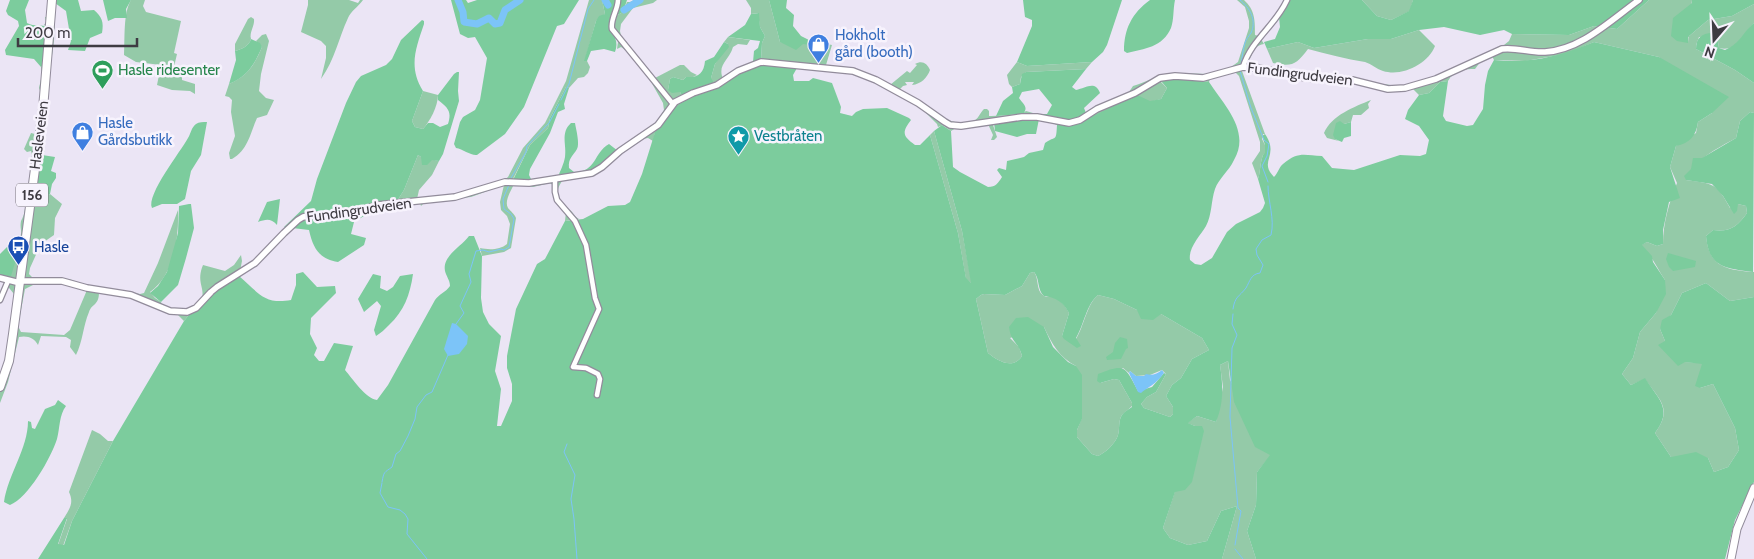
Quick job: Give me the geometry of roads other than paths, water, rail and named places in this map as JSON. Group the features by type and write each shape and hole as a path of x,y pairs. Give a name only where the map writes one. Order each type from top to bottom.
{"main road":[{"name":"Hasleveien","path":"0,387 11,351 43,109 52,0"},
{"path":"1731,559 1737,529 1754,488"}],"street":[{"path":"618,0 612,29 673,104"},
{"path":"1243,67 1245,59 1258,38 1279,14 1287,0"},
{"name":"Fundingrudveien","path":"0,278 20,282 62,281 88,288 131,295 170,311 188,312 196,308 217,287 255,264 284,233 303,217 343,215 378,205 454,197 505,182 529,183 588,174 597,170 620,151 658,125 673,104 693,93 717,85 746,67 761,62 853,71 891,88 918,103 939,119 955,126 969,126 998,119 1022,116 1069,123 1080,120 1096,109 1135,93 1160,78 1175,76 1202,78 1243,67 1259,68 1315,79 1352,80 1388,89 1405,88 1436,79 1502,49 1510,48 1544,52 1565,49 1604,26 1639,0"},
{"path":"555,180 555,196 575,221 588,254 595,298 599,309 573,367 586,368 598,374 600,379 597,396"},
{"path":"0,300 8,281"}],"water":[{"path":"452,323 456,324 468,336 467,344 459,354 448,356 444,349"},
{"path":"1162,370 1164,373 1161,377 1141,393 1138,392 1129,373 1130,371 1136,376 1144,376 1146,374 1158,373"}],"waterway":[{"name":"Hasle","path":"458,0 463,12 464,22 477,24 489,18 495,24 500,23 505,10 520,0"},
{"path":"561,100 569,84 588,9 594,0"},
{"name":"Hasle","path":"605,0 608,5"},
{"name":"Hasle","path":"624,10 640,0"},
{"path":"1240,0 1247,7 1253,19 1253,28 1245,43 1241,64"},
{"path":"1240,71 1251,108 1264,140 1269,144 1267,156 1262,166 1268,182"},
{"path":"511,178 526,152 527,146 549,123 559,104"},
{"path":"456,324 464,313 460,306 471,282 469,274 476,251 483,250 489,252 504,250 509,247 514,219 504,209 503,199 509,185"},
{"path":"1233,309 1236,299 1246,288 1253,276 1260,273 1263,265 1256,249 1262,240 1271,235 1272,223 1268,186"},
{"path":"1233,314 1232,324 1237,335 1232,348 1230,417 1238,508 1241,511 1235,545"},
{"path":"382,482 384,474 392,467 396,454 400,451 408,436 415,419 417,407 426,395 432,392 448,355"},
{"path":"567,444 564,452 575,475 571,499 577,559"},
{"path":"382,483 380,493 388,507 400,510 405,514 408,519 407,534 427,559"},
{"path":"1235,549 1243,559"}],"place":[{"name":"Hokholt gård (booth)","path":"819,63"},
{"name":"Hasle ridesenter","path":"102,89"},
{"name":"Hasle Gårdsbutikk","path":"82,151"},
{"name":"Vestbråten","path":"738,155"},
{"name":"Hasle","path":"18,266"}]}
